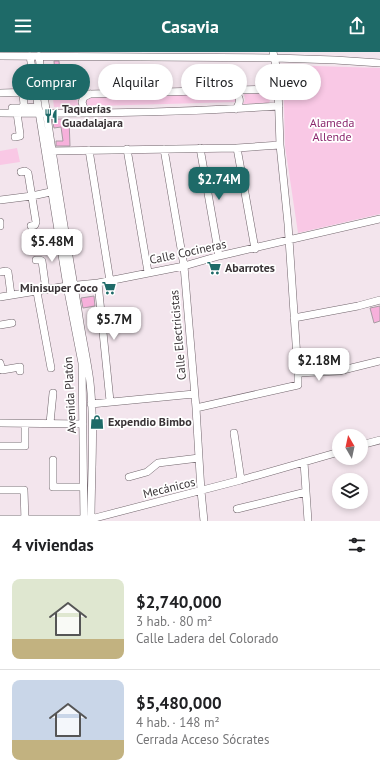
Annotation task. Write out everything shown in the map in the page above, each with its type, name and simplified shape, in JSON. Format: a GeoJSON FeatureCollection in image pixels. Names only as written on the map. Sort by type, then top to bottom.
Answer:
{"type":"FeatureCollection","features":[{"type":"Feature","properties":{"kind":"street"},"geometry":{"type":"LineString","coordinates":[[0,56],[12,54],[30,56],[274,55],[380,63]]}},
{"type":"Feature","properties":{"kind":"street","name":"Avenida Platón"},"geometry":{"type":"LineString","coordinates":[[30,56],[32,64]]}},
{"type":"Feature","properties":{"kind":"street","name":"Avenida Platón"},"geometry":{"type":"LineString","coordinates":[[39,56],[39,64]]}},
{"type":"Feature","properties":{"kind":"street"},"geometry":{"type":"LineString","coordinates":[[90,94],[181,91]]}},
{"type":"Feature","properties":{"kind":"street"},"geometry":{"type":"LineString","coordinates":[[0,93],[12,93]]}},
{"type":"Feature","properties":{"kind":"street"},"geometry":{"type":"LineString","coordinates":[[15,137],[20,136],[19,110],[23,100]]}},
{"type":"Feature","properties":{"kind":"street","name":"Avenida Platón"},"geometry":{"type":"LineString","coordinates":[[39,100],[38,110],[55,191],[82,363],[83,487],[88,520]]}},
{"type":"Feature","properties":{"kind":"street","name":"Avenida Platón"},"geometry":{"type":"LineString","coordinates":[[42,100],[46,112],[55,191]]}},
{"type":"Feature","properties":{"kind":"street"},"geometry":{"type":"LineString","coordinates":[[83,100],[85,112]]}},
{"type":"Feature","properties":{"kind":"street"},"geometry":{"type":"LineString","coordinates":[[236,109],[240,100]]}},
{"type":"Feature","properties":{"kind":"street"},"geometry":{"type":"LineString","coordinates":[[196,408],[298,385],[289,241],[280,144],[279,100]]}},
{"type":"Feature","properties":{"kind":"street"},"geometry":{"type":"LineString","coordinates":[[0,110],[85,112],[236,109],[279,106]]}},
{"type":"Feature","properties":{"kind":"street"},"geometry":{"type":"LineString","coordinates":[[0,113],[19,110]]}},
{"type":"Feature","properties":{"kind":"street"},"geometry":{"type":"LineString","coordinates":[[51,151],[237,148],[280,144]]}},
{"type":"Feature","properties":{"kind":"street"},"geometry":{"type":"LineString","coordinates":[[200,148],[219,256]]}},
{"type":"Feature","properties":{"kind":"street"},"geometry":{"type":"LineString","coordinates":[[237,148],[255,249]]}},
{"type":"Feature","properties":{"kind":"street"},"geometry":{"type":"LineString","coordinates":[[128,149],[148,272]]}},
{"type":"Feature","properties":{"kind":"street","name":"Calle Electricistas"},"geometry":{"type":"LineString","coordinates":[[164,149],[184,266],[204,521]]}},
{"type":"Feature","properties":{"kind":"street"},"geometry":{"type":"LineString","coordinates":[[89,150],[110,280]]}},
{"type":"Feature","properties":{"kind":"street"},"geometry":{"type":"LineString","coordinates":[[22,172],[28,172],[32,196],[36,224],[30,226]]}},
{"type":"Feature","properties":{"kind":"street"},"geometry":{"type":"LineString","coordinates":[[0,200],[32,196],[55,191]]}},
{"type":"Feature","properties":{"kind":"street","name":"Calle Cocineras"},"geometry":{"type":"LineString","coordinates":[[0,297],[98,283],[184,266],[219,256],[255,249],[380,219]]}},
{"type":"Feature","properties":{"kind":"street"},"geometry":{"type":"LineString","coordinates":[[36,260],[42,261],[46,290]]}},
{"type":"Feature","properties":{"kind":"street"},"geometry":{"type":"LineString","coordinates":[[0,272],[8,272],[11,295]]}},
{"type":"Feature","properties":{"kind":"street"},"geometry":{"type":"LineString","coordinates":[[98,283],[110,401]]}},
{"type":"Feature","properties":{"kind":"street","name":"Avenida Platón"},"geometry":{"type":"LineString","coordinates":[[71,286],[86,354],[91,404],[88,520]]}},
{"type":"Feature","properties":{"kind":"street"},"geometry":{"type":"LineString","coordinates":[[37,292],[50,365]]}},
{"type":"Feature","properties":{"kind":"street"},"geometry":{"type":"LineString","coordinates":[[294,318],[358,306],[380,300]]}},
{"type":"Feature","properties":{"kind":"street"},"geometry":{"type":"LineString","coordinates":[[0,325],[12,323]]}},
{"type":"Feature","properties":{"kind":"street"},"geometry":{"type":"LineString","coordinates":[[298,373],[339,371],[380,361]]}},
{"type":"Feature","properties":{"kind":"street"},"geometry":{"type":"LineString","coordinates":[[0,363],[3,371],[20,369]]}},
{"type":"Feature","properties":{"kind":"street"},"geometry":{"type":"LineString","coordinates":[[50,423],[53,393]]}},
{"type":"Feature","properties":{"kind":"street"},"geometry":{"type":"LineString","coordinates":[[91,404],[194,394]]}},
{"type":"Feature","properties":{"kind":"street"},"geometry":{"type":"LineString","coordinates":[[0,423],[25,425],[50,423],[83,424]]}},
{"type":"Feature","properties":{"kind":"street"},"geometry":{"type":"LineString","coordinates":[[1,446],[25,446],[25,425]]}},
{"type":"Feature","properties":{"kind":"street"},"geometry":{"type":"LineString","coordinates":[[234,433],[241,480]]}},
{"type":"Feature","properties":{"kind":"street"},"geometry":{"type":"LineString","coordinates":[[368,443],[380,440]]}},
{"type":"Feature","properties":{"kind":"street","name":"Mecánicos"},"geometry":{"type":"LineString","coordinates":[[0,519],[88,520],[201,491],[332,454]]}},
{"type":"Feature","properties":{"kind":"street"},"geometry":{"type":"LineString","coordinates":[[129,477],[147,472],[158,464],[199,458]]}},
{"type":"Feature","properties":{"kind":"street"},"geometry":{"type":"LineString","coordinates":[[53,460],[53,486],[83,487]]}},
{"type":"Feature","properties":{"kind":"street"},"geometry":{"type":"LineString","coordinates":[[304,462],[308,521]]}},
{"type":"Feature","properties":{"kind":"street"},"geometry":{"type":"LineString","coordinates":[[1,490],[24,490],[25,520]]}},
{"type":"Feature","properties":{"kind":"street"},"geometry":{"type":"LineString","coordinates":[[237,509],[306,492]]}},
{"type":"Feature","properties":{"kind":"green space","name":"Alameda Allende"},"geometry":{"type":"Polygon","coordinates":[[[321,66],[380,68],[380,214],[298,233],[285,146],[284,100],[321,100],[321,66]]]}},
{"type":"Feature","properties":{"kind":"green space"},"geometry":{"type":"Polygon","coordinates":[[[247,94],[255,94],[255,100],[270,100],[269,103],[243,104],[245,100],[247,100],[247,94]]]}},
{"type":"Feature","properties":{"kind":"green space"},"geometry":{"type":"Polygon","coordinates":[[[173,95],[181,95],[181,100],[237,100],[236,102],[87,106],[85,102],[86,100],[90,100],[90,97],[94,96],[98,96],[98,100],[173,100],[173,95]]]}},
{"type":"Feature","properties":{"kind":"green space"},"geometry":{"type":"Polygon","coordinates":[[[53,100],[78,100],[79,106],[54,107],[53,100]]]}},
{"type":"Feature","properties":{"kind":"green space"},"geometry":{"type":"Polygon","coordinates":[[[17,148],[20,162],[0,165],[0,151],[17,148]]]}},
{"type":"Feature","properties":{"kind":"building"},"geometry":{"type":"Polygon","coordinates":[[[54,61],[59,61],[59,64],[54,64],[54,61]]]}},
{"type":"Feature","properties":{"kind":"building"},"geometry":{"type":"Polygon","coordinates":[[[52,119],[69,119],[70,146],[56,146],[56,141],[63,141],[61,127],[54,128],[52,119]]]}},
{"type":"Feature","properties":{"kind":"building"},"geometry":{"type":"Polygon","coordinates":[[[94,296],[95,306],[83,308],[81,298],[94,296]]]}},
{"type":"Feature","properties":{"kind":"building"},"geometry":{"type":"Polygon","coordinates":[[[380,306],[380,321],[374,323],[370,308],[380,306]]]}},
{"type":"Feature","properties":{"kind":"place","name":"Taquerías Guadalajara"},"geometry":{"type":"Point","coordinates":[51,116]}},
{"type":"Feature","properties":{"kind":"place","name":"Abarrotes"},"geometry":{"type":"Point","coordinates":[214,268]}},
{"type":"Feature","properties":{"kind":"place","name":"Minisuper Coco"},"geometry":{"type":"Point","coordinates":[109,288]}},
{"type":"Feature","properties":{"kind":"place","name":"Expendio Bimbo"},"geometry":{"type":"Point","coordinates":[97,422]}}]}
